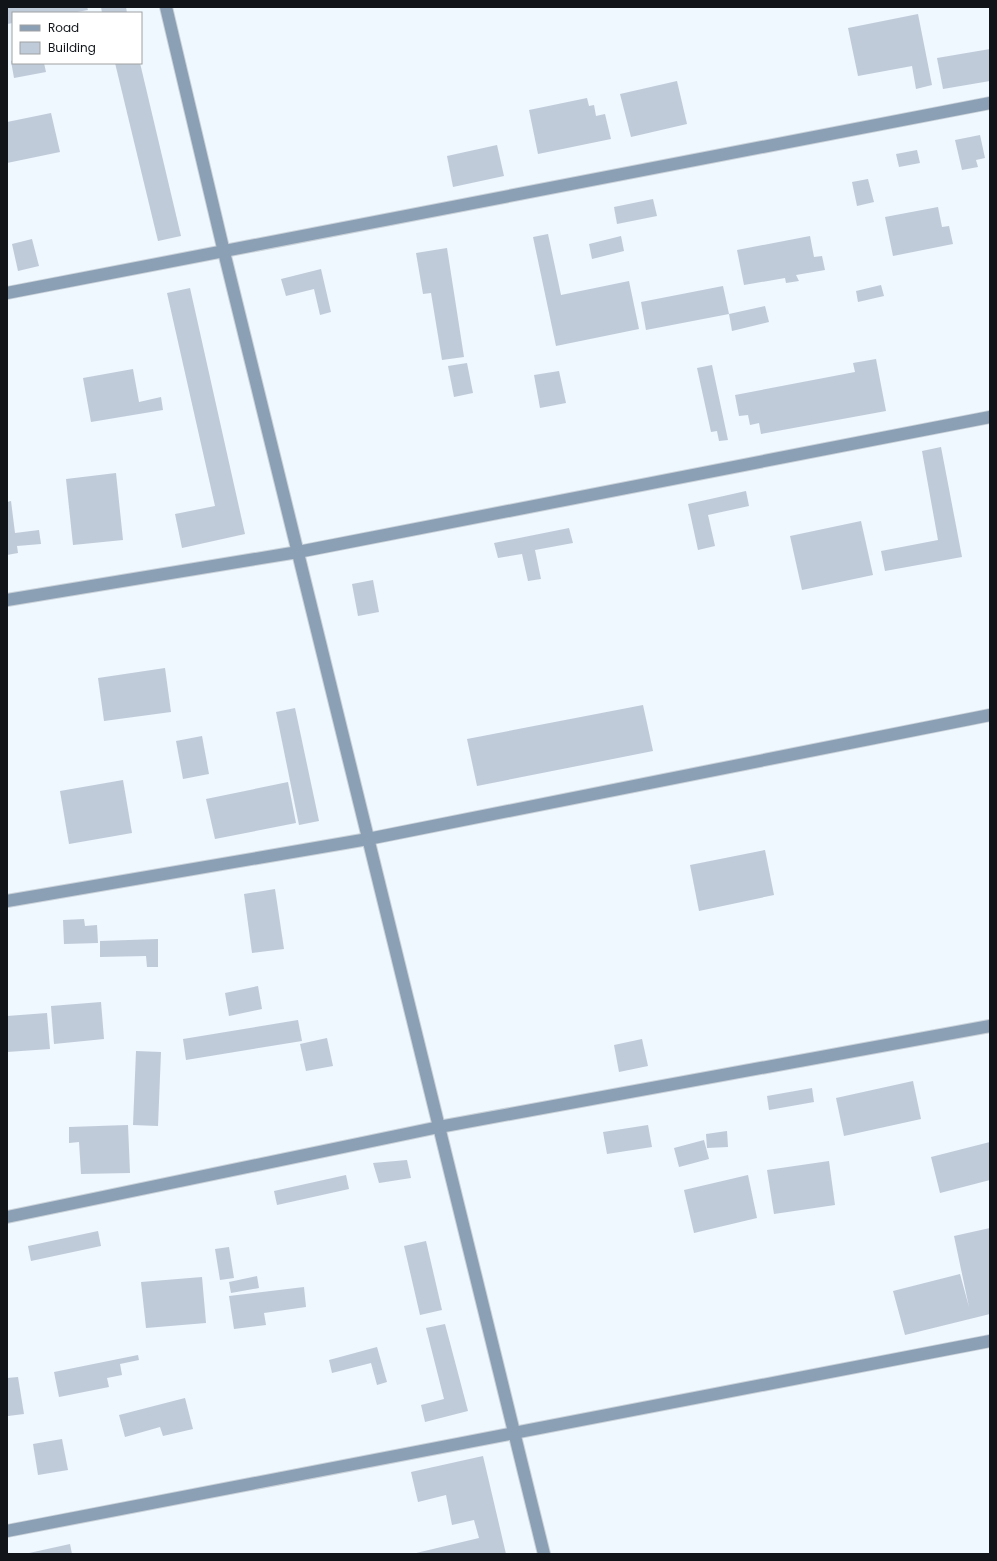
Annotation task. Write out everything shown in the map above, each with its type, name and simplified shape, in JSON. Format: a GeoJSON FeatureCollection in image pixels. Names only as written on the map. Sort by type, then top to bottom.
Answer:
{"type":"FeatureCollection","features":[{"type":"Feature","properties":{"kind":"street"},"geometry":{"type":"LineString","coordinates":[[166,7],[224,252],[544,1554]]}},
{"type":"Feature","properties":{"kind":"street"},"geometry":{"type":"LineString","coordinates":[[7,293],[990,103]]}},
{"type":"Feature","properties":{"kind":"street"},"geometry":{"type":"LineString","coordinates":[[7,600],[298,552],[990,417]]}},
{"type":"Feature","properties":{"kind":"street"},"geometry":{"type":"LineString","coordinates":[[7,901],[368,839],[990,715]]}},
{"type":"Feature","properties":{"kind":"street"},"geometry":{"type":"LineString","coordinates":[[7,1216],[439,1127],[990,1026]]}},
{"type":"Feature","properties":{"kind":"street"},"geometry":{"type":"LineString","coordinates":[[7,1530],[990,1341]]}},
{"type":"Feature","properties":{"kind":"building"},"geometry":{"type":"Polygon","coordinates":[[[7,7],[87,7],[88,10],[77,12],[12,12],[12,23],[7,24],[7,7]]]}},
{"type":"Feature","properties":{"kind":"building"},"geometry":{"type":"Polygon","coordinates":[[[101,7],[126,7],[127,12],[102,12],[101,7]]]}},
{"type":"Feature","properties":{"kind":"building"},"geometry":{"type":"Polygon","coordinates":[[[918,14],[932,85],[916,89],[912,66],[858,76],[848,28],[918,14]]]}},
{"type":"Feature","properties":{"kind":"building"},"geometry":{"type":"Polygon","coordinates":[[[990,49],[990,81],[943,89],[937,58],[990,49]]]}},
{"type":"Feature","properties":{"kind":"building"},"geometry":{"type":"Polygon","coordinates":[[[11,61],[12,64],[44,64],[46,72],[14,78],[11,61]]]}},
{"type":"Feature","properties":{"kind":"building"},"geometry":{"type":"Polygon","coordinates":[[[115,64],[140,64],[181,236],[158,241],[115,64]]]}},
{"type":"Feature","properties":{"kind":"building"},"geometry":{"type":"Polygon","coordinates":[[[677,81],[687,124],[631,137],[620,94],[677,81]]]}},
{"type":"Feature","properties":{"kind":"building"},"geometry":{"type":"Polygon","coordinates":[[[587,98],[589,106],[594,105],[596,116],[605,114],[611,139],[538,154],[529,110],[587,98]]]}},
{"type":"Feature","properties":{"kind":"building"},"geometry":{"type":"Polygon","coordinates":[[[51,113],[60,152],[7,163],[7,122],[51,113]]]}},
{"type":"Feature","properties":{"kind":"building"},"geometry":{"type":"Polygon","coordinates":[[[980,135],[985,158],[976,160],[978,167],[962,170],[955,140],[980,135]]]}},
{"type":"Feature","properties":{"kind":"building"},"geometry":{"type":"Polygon","coordinates":[[[497,145],[504,176],[453,187],[447,156],[497,145]]]}},
{"type":"Feature","properties":{"kind":"building"},"geometry":{"type":"Polygon","coordinates":[[[917,150],[920,163],[899,167],[896,154],[917,150]]]}},
{"type":"Feature","properties":{"kind":"building"},"geometry":{"type":"Polygon","coordinates":[[[868,179],[874,202],[857,206],[852,182],[868,179]]]}},
{"type":"Feature","properties":{"kind":"building"},"geometry":{"type":"Polygon","coordinates":[[[653,199],[657,216],[617,224],[614,207],[653,199]]]}},
{"type":"Feature","properties":{"kind":"building"},"geometry":{"type":"Polygon","coordinates":[[[938,207],[942,227],[949,226],[953,244],[893,256],[885,217],[938,207]]]}},
{"type":"Feature","properties":{"kind":"building"},"geometry":{"type":"Polygon","coordinates":[[[548,234],[561,295],[629,281],[639,329],[556,346],[533,237],[548,234]]]}},
{"type":"Feature","properties":{"kind":"building"},"geometry":{"type":"Polygon","coordinates":[[[621,236],[624,251],[592,259],[589,244],[621,236]]]}},
{"type":"Feature","properties":{"kind":"building"},"geometry":{"type":"Polygon","coordinates":[[[810,236],[814,257],[822,256],[825,270],[796,275],[799,281],[786,283],[785,278],[744,285],[737,250],[810,236]]]}},
{"type":"Feature","properties":{"kind":"building"},"geometry":{"type":"Polygon","coordinates":[[[32,239],[39,266],[18,271],[12,244],[32,239]]]}},
{"type":"Feature","properties":{"kind":"building"},"geometry":{"type":"Polygon","coordinates":[[[447,248],[464,357],[442,360],[431,293],[423,294],[416,253],[447,248]]]}},
{"type":"Feature","properties":{"kind":"building"},"geometry":{"type":"Polygon","coordinates":[[[321,269],[331,312],[320,315],[314,289],[286,296],[281,279],[321,269]]]}},
{"type":"Feature","properties":{"kind":"building"},"geometry":{"type":"Polygon","coordinates":[[[881,285],[884,296],[858,302],[856,291],[881,285]]]}},
{"type":"Feature","properties":{"kind":"building"},"geometry":{"type":"Polygon","coordinates":[[[723,286],[729,314],[646,330],[641,302],[723,286]]]}},
{"type":"Feature","properties":{"kind":"building"},"geometry":{"type":"Polygon","coordinates":[[[190,288],[245,534],[182,548],[175,514],[215,506],[167,293],[190,288]]]}},
{"type":"Feature","properties":{"kind":"building"},"geometry":{"type":"Polygon","coordinates":[[[765,306],[769,322],[732,331],[729,314],[765,306]]]}},
{"type":"Feature","properties":{"kind":"building"},"geometry":{"type":"Polygon","coordinates":[[[876,359],[886,411],[761,434],[759,423],[750,425],[748,415],[739,416],[735,395],[855,372],[853,363],[876,359]]]}},
{"type":"Feature","properties":{"kind":"building"},"geometry":{"type":"Polygon","coordinates":[[[467,363],[473,393],[454,397],[448,366],[467,363]]]}},
{"type":"Feature","properties":{"kind":"building"},"geometry":{"type":"Polygon","coordinates":[[[712,365],[728,440],[719,441],[717,431],[711,432],[697,368],[712,365]]]}},
{"type":"Feature","properties":{"kind":"building"},"geometry":{"type":"Polygon","coordinates":[[[133,369],[139,402],[161,397],[163,410],[91,422],[83,378],[133,369]]]}},
{"type":"Feature","properties":{"kind":"building"},"geometry":{"type":"Polygon","coordinates":[[[559,371],[566,403],[540,408],[534,375],[559,371]]]}},
{"type":"Feature","properties":{"kind":"building"},"geometry":{"type":"Polygon","coordinates":[[[941,447],[962,557],[885,571],[881,551],[938,540],[922,451],[941,447]]]}},
{"type":"Feature","properties":{"kind":"building"},"geometry":{"type":"Polygon","coordinates":[[[116,473],[123,540],[73,545],[66,479],[116,473]]]}},
{"type":"Feature","properties":{"kind":"building"},"geometry":{"type":"Polygon","coordinates":[[[746,491],[749,506],[708,515],[715,546],[698,550],[688,504],[746,491]]]}},
{"type":"Feature","properties":{"kind":"building"},"geometry":{"type":"Polygon","coordinates":[[[11,501],[15,533],[39,530],[41,544],[17,546],[18,553],[7,555],[7,502],[11,501]]]}},
{"type":"Feature","properties":{"kind":"building"},"geometry":{"type":"Polygon","coordinates":[[[861,521],[873,575],[802,590],[790,536],[861,521]]]}},
{"type":"Feature","properties":{"kind":"building"},"geometry":{"type":"Polygon","coordinates":[[[569,528],[573,543],[535,550],[541,579],[528,581],[522,554],[498,558],[494,543],[569,528]]]}},
{"type":"Feature","properties":{"kind":"building"},"geometry":{"type":"Polygon","coordinates":[[[373,580],[379,612],[358,616],[352,584],[373,580]]]}},
{"type":"Feature","properties":{"kind":"building"},"geometry":{"type":"Polygon","coordinates":[[[165,668],[171,712],[104,721],[98,678],[165,668]]]}},
{"type":"Feature","properties":{"kind":"building"},"geometry":{"type":"Polygon","coordinates":[[[643,705],[653,751],[477,786],[467,739],[643,705]]]}},
{"type":"Feature","properties":{"kind":"building"},"geometry":{"type":"Polygon","coordinates":[[[295,708],[319,821],[299,825],[276,712],[295,708]]]}},
{"type":"Feature","properties":{"kind":"building"},"geometry":{"type":"Polygon","coordinates":[[[202,736],[209,774],[183,779],[176,741],[202,736]]]}},
{"type":"Feature","properties":{"kind":"building"},"geometry":{"type":"Polygon","coordinates":[[[123,780],[132,833],[69,844],[60,791],[123,780]]]}},
{"type":"Feature","properties":{"kind":"building"},"geometry":{"type":"Polygon","coordinates":[[[288,782],[296,823],[215,839],[206,799],[288,782]]]}},
{"type":"Feature","properties":{"kind":"building"},"geometry":{"type":"Polygon","coordinates":[[[765,850],[774,895],[699,911],[690,865],[765,850]]]}},
{"type":"Feature","properties":{"kind":"building"},"geometry":{"type":"Polygon","coordinates":[[[275,889],[284,949],[252,953],[244,894],[275,889]]]}},
{"type":"Feature","properties":{"kind":"building"},"geometry":{"type":"Polygon","coordinates":[[[84,919],[85,926],[97,925],[98,943],[64,944],[63,920],[84,919]]]}},
{"type":"Feature","properties":{"kind":"building"},"geometry":{"type":"Polygon","coordinates":[[[158,939],[158,967],[147,967],[146,956],[100,957],[100,941],[158,939]]]}},
{"type":"Feature","properties":{"kind":"building"},"geometry":{"type":"Polygon","coordinates":[[[258,986],[262,1009],[229,1016],[225,993],[258,986]]]}},
{"type":"Feature","properties":{"kind":"building"},"geometry":{"type":"Polygon","coordinates":[[[101,1002],[104,1039],[54,1044],[51,1006],[101,1002]]]}},
{"type":"Feature","properties":{"kind":"building"},"geometry":{"type":"Polygon","coordinates":[[[47,1013],[50,1049],[7,1052],[7,1016],[47,1013]]]}},
{"type":"Feature","properties":{"kind":"building"},"geometry":{"type":"Polygon","coordinates":[[[298,1020],[302,1041],[186,1060],[183,1039],[298,1020]]]}},
{"type":"Feature","properties":{"kind":"building"},"geometry":{"type":"Polygon","coordinates":[[[327,1038],[333,1066],[306,1071],[300,1044],[327,1038]]]}},
{"type":"Feature","properties":{"kind":"building"},"geometry":{"type":"Polygon","coordinates":[[[642,1039],[648,1066],[619,1072],[614,1045],[642,1039]]]}},
{"type":"Feature","properties":{"kind":"building"},"geometry":{"type":"Polygon","coordinates":[[[136,1051],[161,1052],[158,1126],[133,1125],[136,1051]]]}},
{"type":"Feature","properties":{"kind":"building"},"geometry":{"type":"Polygon","coordinates":[[[913,1081],[921,1119],[844,1136],[836,1098],[913,1081]]]}},
{"type":"Feature","properties":{"kind":"building"},"geometry":{"type":"Polygon","coordinates":[[[812,1088],[814,1102],[769,1110],[767,1096],[812,1088]]]}},
{"type":"Feature","properties":{"kind":"building"},"geometry":{"type":"Polygon","coordinates":[[[128,1125],[130,1173],[81,1174],[79,1142],[69,1143],[69,1127],[128,1125]]]}},
{"type":"Feature","properties":{"kind":"building"},"geometry":{"type":"Polygon","coordinates":[[[648,1125],[652,1147],[607,1154],[603,1132],[648,1125]]]}},
{"type":"Feature","properties":{"kind":"building"},"geometry":{"type":"Polygon","coordinates":[[[727,1131],[728,1147],[707,1148],[706,1134],[727,1131]]]}},
{"type":"Feature","properties":{"kind":"building"},"geometry":{"type":"Polygon","coordinates":[[[704,1140],[709,1159],[679,1167],[674,1148],[704,1140]]]}},
{"type":"Feature","properties":{"kind":"building"},"geometry":{"type":"Polygon","coordinates":[[[990,1142],[990,1180],[940,1193],[931,1157],[990,1142]]]}},
{"type":"Feature","properties":{"kind":"building"},"geometry":{"type":"Polygon","coordinates":[[[407,1160],[411,1178],[379,1183],[373,1163],[407,1160]]]}},
{"type":"Feature","properties":{"kind":"building"},"geometry":{"type":"Polygon","coordinates":[[[829,1161],[835,1205],[774,1214],[767,1170],[829,1161]]]}},
{"type":"Feature","properties":{"kind":"building"},"geometry":{"type":"Polygon","coordinates":[[[346,1175],[349,1189],[277,1205],[274,1191],[346,1175]]]}},
{"type":"Feature","properties":{"kind":"building"},"geometry":{"type":"Polygon","coordinates":[[[748,1175],[757,1218],[694,1233],[684,1190],[748,1175]]]}},
{"type":"Feature","properties":{"kind":"building"},"geometry":{"type":"Polygon","coordinates":[[[990,1228],[990,1314],[905,1335],[893,1291],[960,1274],[969,1307],[954,1236],[990,1228]]]}},
{"type":"Feature","properties":{"kind":"building"},"geometry":{"type":"Polygon","coordinates":[[[98,1231],[101,1246],[31,1261],[28,1246],[98,1231]]]}},
{"type":"Feature","properties":{"kind":"building"},"geometry":{"type":"Polygon","coordinates":[[[426,1241],[442,1310],[420,1315],[404,1246],[426,1241]]]}},
{"type":"Feature","properties":{"kind":"building"},"geometry":{"type":"Polygon","coordinates":[[[229,1247],[234,1278],[220,1280],[215,1249],[229,1247]]]}},
{"type":"Feature","properties":{"kind":"building"},"geometry":{"type":"Polygon","coordinates":[[[257,1276],[259,1288],[231,1293],[229,1282],[257,1276]]]}},
{"type":"Feature","properties":{"kind":"building"},"geometry":{"type":"Polygon","coordinates":[[[202,1277],[206,1323],[146,1328],[141,1282],[202,1277]]]}},
{"type":"Feature","properties":{"kind":"building"},"geometry":{"type":"Polygon","coordinates":[[[304,1287],[306,1307],[264,1313],[266,1325],[234,1329],[229,1296],[304,1287]]]}},
{"type":"Feature","properties":{"kind":"building"},"geometry":{"type":"Polygon","coordinates":[[[445,1324],[468,1411],[425,1422],[421,1405],[444,1399],[426,1328],[445,1324]]]}},
{"type":"Feature","properties":{"kind":"building"},"geometry":{"type":"Polygon","coordinates":[[[377,1347],[387,1382],[377,1385],[371,1363],[332,1373],[329,1360],[377,1347]]]}},
{"type":"Feature","properties":{"kind":"building"},"geometry":{"type":"Polygon","coordinates":[[[138,1355],[139,1360],[120,1364],[122,1375],[107,1378],[109,1387],[59,1397],[54,1372],[138,1355]]]}},
{"type":"Feature","properties":{"kind":"building"},"geometry":{"type":"Polygon","coordinates":[[[18,1377],[24,1414],[8,1416],[7,1378],[18,1377]]]}},
{"type":"Feature","properties":{"kind":"building"},"geometry":{"type":"Polygon","coordinates":[[[185,1398],[193,1429],[163,1436],[160,1427],[125,1437],[119,1415],[185,1398]]]}},
{"type":"Feature","properties":{"kind":"building"},"geometry":{"type":"Polygon","coordinates":[[[62,1439],[68,1470],[38,1475],[33,1444],[62,1439]]]}},
{"type":"Feature","properties":{"kind":"building"},"geometry":{"type":"Polygon","coordinates":[[[483,1456],[506,1554],[412,1554],[479,1538],[474,1520],[452,1525],[446,1495],[418,1502],[411,1472],[483,1456]]]}},
{"type":"Feature","properties":{"kind":"building"},"geometry":{"type":"Polygon","coordinates":[[[70,1544],[72,1554],[29,1554],[29,1553],[70,1544]]]}}]}
